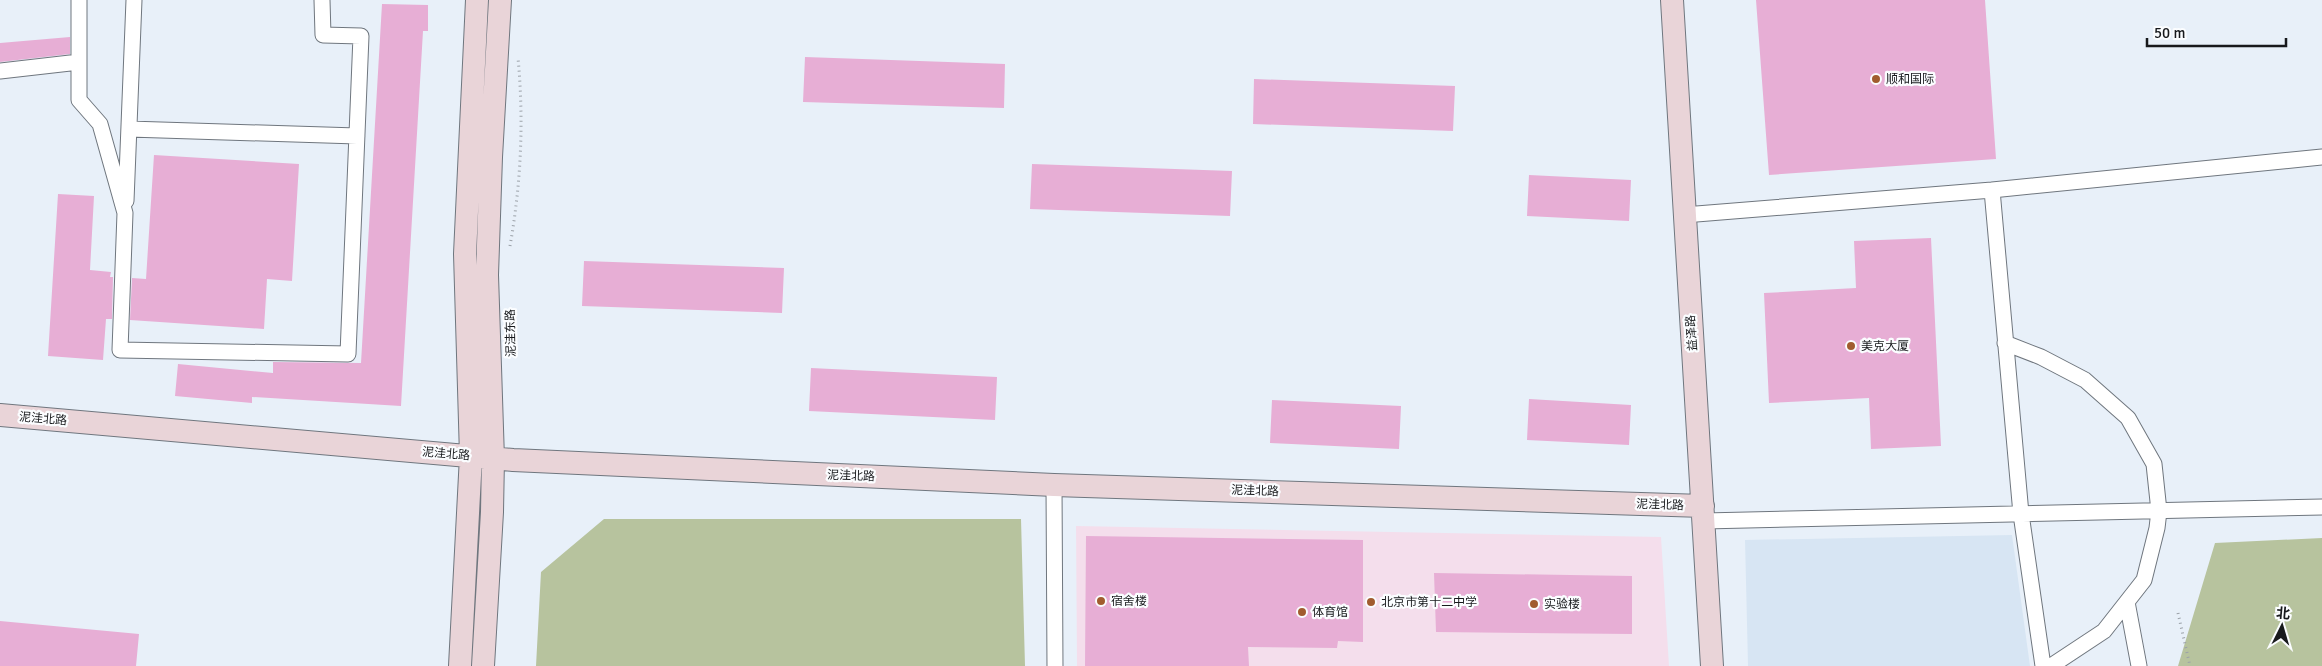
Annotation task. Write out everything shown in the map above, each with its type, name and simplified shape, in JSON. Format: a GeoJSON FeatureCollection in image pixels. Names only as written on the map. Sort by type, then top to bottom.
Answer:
{"type":"FeatureCollection","features":[{"type":"Feature","properties":{"kind":"street"},"geometry":{"type":"LineString","coordinates":[[79,0],[79,100],[100,124],[126,213]]}},
{"type":"Feature","properties":{"kind":"street"},"geometry":{"type":"LineString","coordinates":[[134,0],[120,350],[348,354],[361,36],[323,35],[322,0]]}},
{"type":"Feature","properties":{"kind":"street"},"geometry":{"type":"LineString","coordinates":[[460,666],[471,456],[465,254],[477,0]]}},
{"type":"Feature","properties":{"kind":"street","name":"泥洼东路"},"geometry":{"type":"LineString","coordinates":[[483,666],[493,458],[487,275],[491,156],[500,0]]}},
{"type":"Feature","properties":{"kind":"street","name":"益泽路"},"geometry":{"type":"LineString","coordinates":[[1672,0],[1712,666]]}},
{"type":"Feature","properties":{"kind":"street"},"geometry":{"type":"LineString","coordinates":[[0,71],[79,62]]}},
{"type":"Feature","properties":{"kind":"street"},"geometry":{"type":"LineString","coordinates":[[129,130],[357,136]]}},
{"type":"Feature","properties":{"kind":"street"},"geometry":{"type":"LineString","coordinates":[[1684,215],[1992,190],[2322,158]]}},
{"type":"Feature","properties":{"kind":"street"},"geometry":{"type":"LineString","coordinates":[[1992,190],[2021,514],[2043,666]]}},
{"type":"Feature","properties":{"kind":"street"},"geometry":{"type":"LineString","coordinates":[[2005,343],[2041,357],[2085,380],[2128,418],[2154,464],[2159,511],[2157,528],[2144,580],[2104,631],[2074,658],[2050,666]]}},
{"type":"Feature","properties":{"kind":"street","name":"泥洼北路"},"geometry":{"type":"LineString","coordinates":[[0,415],[493,458],[1704,514]]}},
{"type":"Feature","properties":{"kind":"street"},"geometry":{"type":"LineString","coordinates":[[1054,485],[1055,666]]}},
{"type":"Feature","properties":{"kind":"street"},"geometry":{"type":"LineString","coordinates":[[1704,514],[2021,514],[2322,507]]}},
{"type":"Feature","properties":{"kind":"street"},"geometry":{"type":"LineString","coordinates":[[2127,602],[2139,666]]}},
{"type":"Feature","properties":{"kind":"path"},"geometry":{"type":"LineString","coordinates":[[509,253],[518,200],[522,97],[518,51]]}},
{"type":"Feature","properties":{"kind":"path"},"geometry":{"type":"LineString","coordinates":[[2178,613],[2190,666]]}},
{"type":"Feature","properties":{"kind":"shaded area","name":"北京市第十二中学"},"geometry":{"type":"Polygon","coordinates":[[[1076,526],[1661,537],[1669,666],[1077,666],[1076,526]]]}},
{"type":"Feature","properties":{"kind":"shaded area"},"geometry":{"type":"Polygon","coordinates":[[[2012,535],[2030,666],[1748,666],[1745,540],[2012,535]]]}},
{"type":"Feature","properties":{"kind":"green space"},"geometry":{"type":"Polygon","coordinates":[[[604,519],[1021,519],[1025,666],[536,666],[541,572],[604,519]]]}},
{"type":"Feature","properties":{"kind":"green space"},"geometry":{"type":"Polygon","coordinates":[[[2322,538],[2322,666],[2178,666],[2215,543],[2322,538]]]}},
{"type":"Feature","properties":{"kind":"building","name":"顺和国际"},"geometry":{"type":"Polygon","coordinates":[[[1756,0],[1985,0],[1996,159],[1769,175],[1756,0]]]}},
{"type":"Feature","properties":{"kind":"building"},"geometry":{"type":"Polygon","coordinates":[[[382,4],[428,5],[428,31],[423,31],[401,406],[252,397],[252,403],[175,396],[178,364],[273,373],[273,362],[361,363],[382,4]]]}},
{"type":"Feature","properties":{"kind":"building"},"geometry":{"type":"Polygon","coordinates":[[[70,37],[70,54],[0,62],[0,43],[70,37]]]}},
{"type":"Feature","properties":{"kind":"building"},"geometry":{"type":"Polygon","coordinates":[[[805,57],[1005,64],[1004,108],[803,102],[805,57]]]}},
{"type":"Feature","properties":{"kind":"building"},"geometry":{"type":"Polygon","coordinates":[[[1254,79],[1455,86],[1453,131],[1253,124],[1254,79]]]}},
{"type":"Feature","properties":{"kind":"building"},"geometry":{"type":"Polygon","coordinates":[[[154,155],[299,164],[292,281],[267,279],[264,329],[130,320],[132,278],[146,279],[154,155]]]}},
{"type":"Feature","properties":{"kind":"building"},"geometry":{"type":"Polygon","coordinates":[[[1032,164],[1232,171],[1230,216],[1030,209],[1032,164]]]}},
{"type":"Feature","properties":{"kind":"building"},"geometry":{"type":"Polygon","coordinates":[[[1529,175],[1631,180],[1629,221],[1527,216],[1529,175]]]}},
{"type":"Feature","properties":{"kind":"building"},"geometry":{"type":"Polygon","coordinates":[[[58,194],[94,196],[90,270],[111,272],[110,277],[113,277],[112,319],[106,319],[103,360],[48,356],[58,194]]]}},
{"type":"Feature","properties":{"kind":"building","name":"美克大厦"},"geometry":{"type":"Polygon","coordinates":[[[1931,238],[1941,446],[1871,449],[1869,398],[1769,403],[1764,293],[1856,288],[1854,241],[1931,238]]]}},
{"type":"Feature","properties":{"kind":"building"},"geometry":{"type":"Polygon","coordinates":[[[584,261],[784,268],[782,313],[582,306],[584,261]]]}},
{"type":"Feature","properties":{"kind":"building"},"geometry":{"type":"Polygon","coordinates":[[[811,368],[997,377],[995,420],[809,411],[811,368]]]}},
{"type":"Feature","properties":{"kind":"building"},"geometry":{"type":"Polygon","coordinates":[[[1529,399],[1631,405],[1629,445],[1527,440],[1529,399]]]}},
{"type":"Feature","properties":{"kind":"building"},"geometry":{"type":"Polygon","coordinates":[[[1272,400],[1401,406],[1399,449],[1270,443],[1272,400]]]}},
{"type":"Feature","properties":{"kind":"building"},"geometry":{"type":"Polygon","coordinates":[[[1086,536],[1363,540],[1363,642],[1338,641],[1337,648],[1248,647],[1249,666],[1085,666],[1086,536]]]}},
{"type":"Feature","properties":{"kind":"building","name":"实验楼"},"geometry":{"type":"Polygon","coordinates":[[[1434,573],[1632,576],[1632,634],[1436,632],[1434,573]]]}},
{"type":"Feature","properties":{"kind":"building"},"geometry":{"type":"Polygon","coordinates":[[[0,621],[139,634],[136,666],[0,666],[0,621]]]}},
{"type":"Feature","properties":{"kind":"place","name":"顺和国际"},"geometry":{"type":"Point","coordinates":[1876,79]}},
{"type":"Feature","properties":{"kind":"place","name":"美克大厦"},"geometry":{"type":"Point","coordinates":[1851,346]}},
{"type":"Feature","properties":{"kind":"place","name":"宿舍楼"},"geometry":{"type":"Point","coordinates":[1101,601]}},
{"type":"Feature","properties":{"kind":"place","name":"北京市第十二中学"},"geometry":{"type":"Point","coordinates":[1371,602]}},
{"type":"Feature","properties":{"kind":"place","name":"实验楼"},"geometry":{"type":"Point","coordinates":[1534,604]}},
{"type":"Feature","properties":{"kind":"place","name":"体育馆"},"geometry":{"type":"Point","coordinates":[1302,612]}}]}
